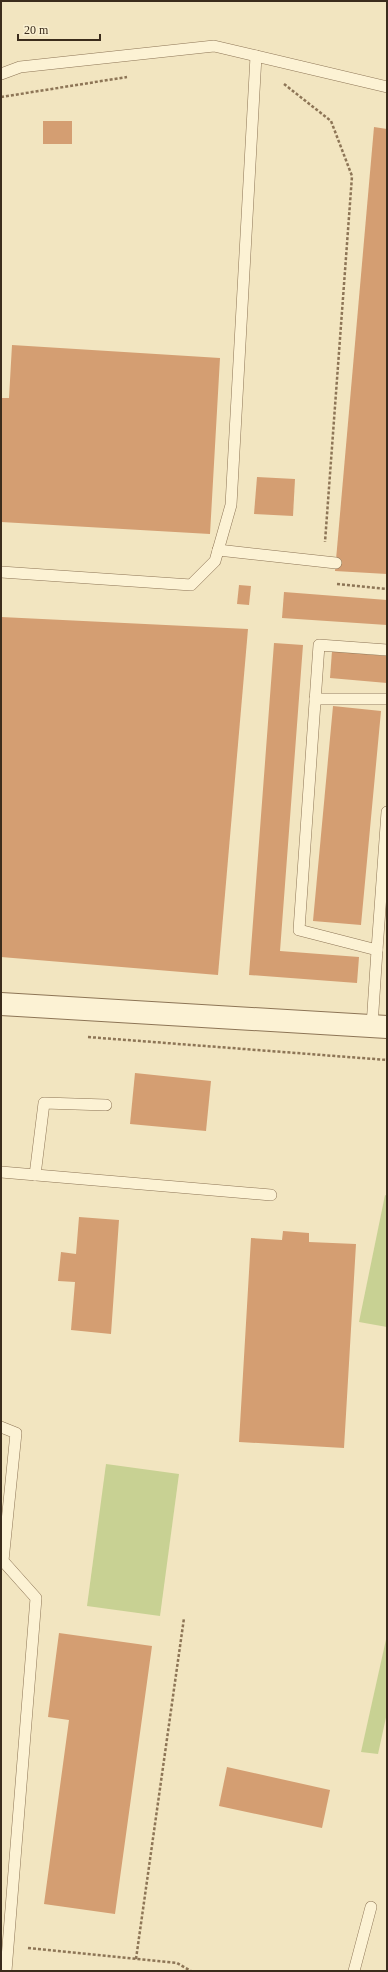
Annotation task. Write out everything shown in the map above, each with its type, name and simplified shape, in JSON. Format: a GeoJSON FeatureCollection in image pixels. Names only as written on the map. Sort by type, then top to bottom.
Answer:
{"type":"FeatureCollection","features":[{"type":"Feature","properties":{"kind":"street"},"geometry":{"type":"LineString","coordinates":[[1,1004],[380,1026]]}},
{"type":"Feature","properties":{"kind":"lane"},"geometry":{"type":"LineString","coordinates":[[1,74],[20,67],[214,46],[387,87]]}},
{"type":"Feature","properties":{"kind":"lane"},"geometry":{"type":"LineString","coordinates":[[1,572],[191,585],[215,560],[231,505],[256,56]]}},
{"type":"Feature","properties":{"kind":"lane"},"geometry":{"type":"LineString","coordinates":[[218,550],[336,563]]}},
{"type":"Feature","properties":{"kind":"lane"},"geometry":{"type":"LineString","coordinates":[[377,950],[299,930],[319,645],[387,650]]}},
{"type":"Feature","properties":{"kind":"lane"},"geometry":{"type":"LineString","coordinates":[[315,699],[387,699]]}},
{"type":"Feature","properties":{"kind":"lane"},"geometry":{"type":"LineString","coordinates":[[380,1026],[377,950],[387,812]]}},
{"type":"Feature","properties":{"kind":"lane"},"geometry":{"type":"LineString","coordinates":[[35,1175],[44,1103],[106,1105]]}},
{"type":"Feature","properties":{"kind":"lane"},"geometry":{"type":"LineString","coordinates":[[1,1172],[271,1195]]}},
{"type":"Feature","properties":{"kind":"lane"},"geometry":{"type":"LineString","coordinates":[[1,1427],[16,1433],[3,1561],[36,1598],[6,1971]]}},
{"type":"Feature","properties":{"kind":"lane"},"geometry":{"type":"LineString","coordinates":[[354,1971],[371,1907]]}},
{"type":"Feature","properties":{"kind":"path"},"geometry":{"type":"LineString","coordinates":[[255,68],[267,70],[331,121],[352,176],[323,583],[387,589]]}},
{"type":"Feature","properties":{"kind":"path"},"geometry":{"type":"LineString","coordinates":[[1,97],[135,76]]}},
{"type":"Feature","properties":{"kind":"path"},"geometry":{"type":"LineString","coordinates":[[80,1036],[387,1060]]}},
{"type":"Feature","properties":{"kind":"path"},"geometry":{"type":"LineString","coordinates":[[136,1959],[184,1618]]}},
{"type":"Feature","properties":{"kind":"path"},"geometry":{"type":"LineString","coordinates":[[8,1946],[177,1963],[191,1971]]}},
{"type":"Feature","properties":{"kind":"green space"},"geometry":{"type":"Polygon","coordinates":[[[385,1195],[387,1196],[387,1327],[359,1322],[385,1195]]]}},
{"type":"Feature","properties":{"kind":"green space"},"geometry":{"type":"Polygon","coordinates":[[[106,1464],[179,1474],[160,1616],[87,1606],[106,1464]]]}},
{"type":"Feature","properties":{"kind":"green space"},"geometry":{"type":"Polygon","coordinates":[[[387,1635],[387,1713],[378,1754],[361,1752],[387,1635]]]}},
{"type":"Feature","properties":{"kind":"building"},"geometry":{"type":"Polygon","coordinates":[[[43,121],[72,121],[72,144],[43,144],[43,121]]]}},
{"type":"Feature","properties":{"kind":"building"},"geometry":{"type":"Polygon","coordinates":[[[374,127],[387,129],[387,574],[335,571],[374,127]]]}},
{"type":"Feature","properties":{"kind":"building"},"geometry":{"type":"Polygon","coordinates":[[[12,345],[220,358],[210,534],[1,522],[1,398],[9,398],[12,345]]]}},
{"type":"Feature","properties":{"kind":"building"},"geometry":{"type":"Polygon","coordinates":[[[257,477],[295,479],[293,516],[254,514],[257,477]]]}},
{"type":"Feature","properties":{"kind":"building"},"geometry":{"type":"Polygon","coordinates":[[[239,585],[251,586],[249,605],[237,604],[239,585]]]}},
{"type":"Feature","properties":{"kind":"building"},"geometry":{"type":"Polygon","coordinates":[[[284,592],[387,600],[387,625],[282,618],[284,592]]]}},
{"type":"Feature","properties":{"kind":"building"},"geometry":{"type":"Polygon","coordinates":[[[1,617],[248,629],[218,975],[1,957],[1,617]]]}},
{"type":"Feature","properties":{"kind":"building"},"geometry":{"type":"Polygon","coordinates":[[[274,643],[303,645],[280,951],[359,957],[357,983],[249,975],[274,643]]]}},
{"type":"Feature","properties":{"kind":"building"},"geometry":{"type":"Polygon","coordinates":[[[332,651],[387,656],[387,683],[330,678],[332,651]]]}},
{"type":"Feature","properties":{"kind":"building"},"geometry":{"type":"Polygon","coordinates":[[[333,706],[381,711],[361,925],[313,921],[333,706]]]}},
{"type":"Feature","properties":{"kind":"building"},"geometry":{"type":"Polygon","coordinates":[[[135,1073],[211,1081],[206,1131],[130,1124],[135,1073]]]}},
{"type":"Feature","properties":{"kind":"building"},"geometry":{"type":"Polygon","coordinates":[[[79,1217],[119,1220],[111,1334],[71,1330],[75,1282],[58,1281],[61,1252],[76,1254],[79,1217]]]}},
{"type":"Feature","properties":{"kind":"building"},"geometry":{"type":"Polygon","coordinates":[[[283,1231],[309,1233],[309,1242],[356,1244],[344,1448],[239,1442],[251,1238],[282,1240],[283,1231]]]}},
{"type":"Feature","properties":{"kind":"building"},"geometry":{"type":"Polygon","coordinates":[[[59,1633],[152,1646],[115,1914],[44,1904],[69,1720],[48,1717],[59,1633]]]}},
{"type":"Feature","properties":{"kind":"building"},"geometry":{"type":"Polygon","coordinates":[[[227,1767],[330,1790],[322,1828],[219,1806],[227,1767]]]}}]}
